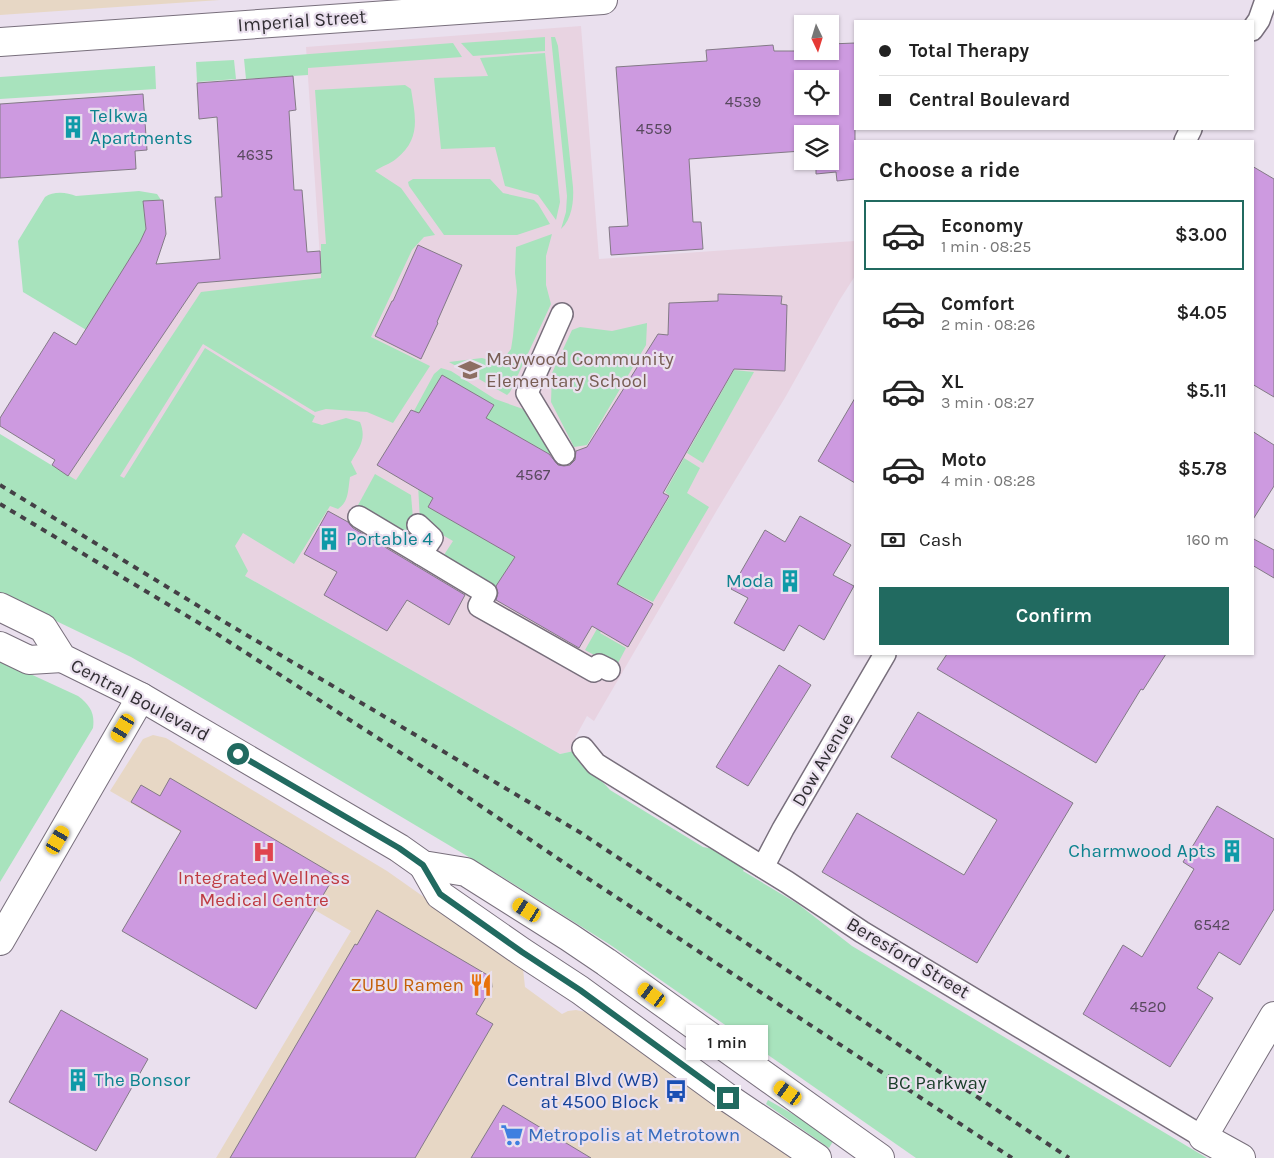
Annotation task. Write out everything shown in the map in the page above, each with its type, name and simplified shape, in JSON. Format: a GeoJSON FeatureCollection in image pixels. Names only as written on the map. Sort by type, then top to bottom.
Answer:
{"type":"FeatureCollection","features":[{"type":"Feature","properties":{"kind":"street","name":"Imperial Street"},"geometry":{"type":"LineString","coordinates":[[0,42],[380,8],[603,0]]}},
{"type":"Feature","properties":{"kind":"street"},"geometry":{"type":"LineString","coordinates":[[1254,27],[1259,20],[1266,0]]}},
{"type":"Feature","properties":{"kind":"street"},"geometry":{"type":"LineString","coordinates":[[562,314],[526,394],[564,454]]}},
{"type":"Feature","properties":{"kind":"street"},"geometry":{"type":"LineString","coordinates":[[359,517],[486,593],[479,606],[579,656],[594,671],[598,665],[608,670]]}},
{"type":"Feature","properties":{"kind":"street"},"geometry":{"type":"LineString","coordinates":[[418,525],[432,538],[421,554]]}},
{"type":"Feature","properties":{"kind":"street","name":"Central Boulevard"},"geometry":{"type":"LineString","coordinates":[[0,607],[43,628],[62,658]]}},
{"type":"Feature","properties":{"kind":"street","name":"Central Boulevard"},"geometry":{"type":"LineString","coordinates":[[0,646],[29,660],[62,658],[141,697],[391,843],[423,865],[440,894],[580,990],[728,1098],[817,1158]]}},
{"type":"Feature","properties":{"kind":"street","name":"Dow Avenue"},"geometry":{"type":"LineString","coordinates":[[763,867],[787,822],[884,655]]}},
{"type":"Feature","properties":{"kind":"street"},"geometry":{"type":"LineString","coordinates":[[0,941],[141,697]]}},
{"type":"Feature","properties":{"kind":"street","name":"Beresford Street"},"geometry":{"type":"LineString","coordinates":[[582,748],[596,764],[763,867],[862,932],[1241,1158]]}},
{"type":"Feature","properties":{"kind":"street","name":"Central Boulevard"},"geometry":{"type":"LineString","coordinates":[[423,865],[466,872],[548,924],[606,962],[880,1158]]}},
{"type":"Feature","properties":{"kind":"street"},"geometry":{"type":"LineString","coordinates":[[1203,1137],[1274,1016]]}},
{"type":"Feature","properties":{"kind":"shaded area"},"geometry":{"type":"Polygon","coordinates":[[[0,0],[220,0],[0,15],[0,0]]]}},
{"type":"Feature","properties":{"kind":"shaded area","name":"Maywood Community Elementary School"},"geometry":{"type":"Polygon","coordinates":[[[581,26],[599,259],[854,241],[854,278],[594,721],[587,716],[575,738],[574,751],[560,754],[68,476],[198,283],[321,273],[306,47],[581,26]]]}},
{"type":"Feature","properties":{"kind":"shaded area"},"geometry":{"type":"Polygon","coordinates":[[[153,735],[166,738],[387,871],[516,962],[523,969],[525,987],[562,1014],[576,1010],[594,1015],[795,1158],[216,1158],[351,931],[110,791],[143,739],[153,735]]]}},
{"type":"Feature","properties":{"kind":"green space"},"geometry":{"type":"Polygon","coordinates":[[[545,37],[545,51],[473,56],[461,43],[545,37]]]}},
{"type":"Feature","properties":{"kind":"green space"},"geometry":{"type":"Polygon","coordinates":[[[551,37],[555,37],[558,46],[573,187],[572,210],[568,220],[561,229],[566,212],[567,196],[551,37]]]}},
{"type":"Feature","properties":{"kind":"green space"},"geometry":{"type":"Polygon","coordinates":[[[453,43],[462,57],[308,68],[308,75],[246,79],[244,59],[453,43]]]}},
{"type":"Feature","properties":{"kind":"green space"},"geometry":{"type":"Polygon","coordinates":[[[545,53],[560,202],[556,220],[538,195],[505,186],[495,147],[441,149],[434,78],[488,76],[480,58],[545,53]]]}},
{"type":"Feature","properties":{"kind":"green space"},"geometry":{"type":"Polygon","coordinates":[[[234,60],[236,79],[197,82],[196,62],[234,60]]]}},
{"type":"Feature","properties":{"kind":"green space"},"geometry":{"type":"Polygon","coordinates":[[[155,66],[156,89],[0,99],[0,77],[155,66]]]}},
{"type":"Feature","properties":{"kind":"green space","name":"BC Parkway"},"geometry":{"type":"Polygon","coordinates":[[[405,85],[411,89],[415,117],[413,135],[410,143],[396,159],[375,171],[401,188],[435,235],[424,237],[412,250],[371,337],[430,366],[393,423],[367,412],[326,409],[315,412],[203,344],[120,476],[124,478],[205,348],[315,416],[312,422],[322,425],[346,418],[360,422],[363,433],[362,438],[351,462],[357,474],[350,477],[347,495],[342,506],[338,509],[330,506],[294,564],[243,533],[235,546],[248,571],[245,576],[560,754],[574,751],[580,764],[610,790],[703,847],[724,851],[746,865],[743,871],[798,904],[852,946],[1207,1158],[916,1158],[609,944],[504,878],[131,657],[0,594],[0,434],[76,480],[201,292],[321,278],[321,244],[326,244],[315,90],[405,85]]]}},
{"type":"Feature","properties":{"kind":"green space"},"geometry":{"type":"Polygon","coordinates":[[[413,179],[490,179],[503,193],[534,200],[550,224],[517,235],[444,235],[409,186],[408,182],[413,179]]]}},
{"type":"Feature","properties":{"kind":"green space"},"geometry":{"type":"Polygon","coordinates":[[[139,191],[157,194],[161,200],[143,202],[146,229],[98,337],[23,292],[18,241],[45,197],[56,193],[76,196],[139,191]]]}},
{"type":"Feature","properties":{"kind":"green space"},"geometry":{"type":"Polygon","coordinates":[[[552,234],[546,256],[546,285],[551,304],[507,395],[449,362],[482,358],[496,362],[504,358],[511,349],[513,336],[517,291],[515,273],[516,247],[552,234]]]}},
{"type":"Feature","properties":{"kind":"green space"},"geometry":{"type":"Polygon","coordinates":[[[647,323],[646,345],[587,445],[574,447],[551,402],[552,373],[572,330],[580,327],[612,331],[647,323]]]}},
{"type":"Feature","properties":{"kind":"green space"},"geometry":{"type":"Polygon","coordinates":[[[441,368],[451,371],[495,399],[523,409],[558,455],[556,458],[486,418],[442,375],[418,414],[414,411],[434,374],[441,368]]]}},
{"type":"Feature","properties":{"kind":"green space"},"geometry":{"type":"Polygon","coordinates":[[[734,370],[754,372],[703,463],[687,453],[734,370]]]}},
{"type":"Feature","properties":{"kind":"green space"},"geometry":{"type":"Polygon","coordinates":[[[684,458],[700,468],[687,493],[709,507],[653,602],[623,587],[609,610],[603,608],[670,496],[665,492],[684,458]]]}},
{"type":"Feature","properties":{"kind":"green space"},"geometry":{"type":"Polygon","coordinates":[[[375,474],[411,495],[414,530],[406,541],[358,510],[357,507],[375,474]]]}},
{"type":"Feature","properties":{"kind":"green space"},"geometry":{"type":"Polygon","coordinates":[[[418,484],[435,495],[428,507],[515,557],[495,589],[442,558],[453,541],[420,522],[418,484]]]}},
{"type":"Feature","properties":{"kind":"green space"},"geometry":{"type":"Polygon","coordinates":[[[598,627],[602,629],[600,633],[626,648],[616,667],[585,650],[598,627]]]}},
{"type":"Feature","properties":{"kind":"green space"},"geometry":{"type":"Polygon","coordinates":[[[0,660],[78,696],[91,710],[93,728],[0,882],[0,660]]]}},
{"type":"Feature","properties":{"kind":"green space"},"geometry":{"type":"Polygon","coordinates":[[[768,1100],[835,1138],[829,1148],[766,1104],[768,1100]]]}},
{"type":"Feature","properties":{"kind":"building"},"geometry":{"type":"Polygon","coordinates":[[[854,43],[854,179],[837,181],[836,172],[816,174],[816,170],[839,170],[839,125],[794,125],[794,152],[689,159],[693,222],[701,222],[703,249],[611,255],[609,227],[628,226],[616,67],[707,61],[706,50],[773,45],[774,51],[794,51],[794,60],[839,60],[839,44],[854,43]]]}},
{"type":"Feature","properties":{"kind":"building"},"geometry":{"type":"Polygon","coordinates":[[[293,76],[296,110],[289,111],[294,190],[302,190],[307,252],[320,251],[321,273],[198,283],[68,476],[52,465],[55,460],[0,426],[0,418],[54,332],[76,345],[140,242],[146,229],[143,201],[163,200],[166,234],[156,264],[220,259],[215,197],[222,197],[217,117],[199,119],[197,83],[293,76]]]}},
{"type":"Feature","properties":{"kind":"building","name":"Telkwa Apartments"},"geometry":{"type":"Polygon","coordinates":[[[143,94],[147,150],[135,151],[136,169],[0,178],[0,104],[143,94]]]}},
{"type":"Feature","properties":{"kind":"building"},"geometry":{"type":"Polygon","coordinates":[[[1254,167],[1274,179],[1274,397],[1254,385],[1254,167]]]}},
{"type":"Feature","properties":{"kind":"building"},"geometry":{"type":"Polygon","coordinates":[[[418,245],[462,265],[421,359],[375,336],[418,245]]]}},
{"type":"Feature","properties":{"kind":"building"},"geometry":{"type":"Polygon","coordinates":[[[718,294],[782,296],[781,304],[787,305],[785,371],[734,369],[663,493],[669,496],[617,584],[653,604],[628,647],[592,626],[579,648],[496,600],[498,593],[496,586],[515,557],[428,507],[433,498],[377,465],[411,410],[419,413],[442,375],[494,405],[486,418],[549,454],[558,465],[570,465],[575,460],[576,451],[587,447],[658,334],[668,335],[669,303],[718,301],[718,294]]]}},
{"type":"Feature","properties":{"kind":"building"},"geometry":{"type":"Polygon","coordinates":[[[854,400],[854,482],[818,461],[854,400]]]}},
{"type":"Feature","properties":{"kind":"building"},"geometry":{"type":"Polygon","coordinates":[[[1254,432],[1274,445],[1274,486],[1254,518],[1254,432]]]}},
{"type":"Feature","properties":{"kind":"building"},"geometry":{"type":"Polygon","coordinates":[[[328,511],[465,595],[449,625],[407,600],[387,631],[324,595],[337,572],[304,554],[328,511]]]}},
{"type":"Feature","properties":{"kind":"building","name":"Moda"},"geometry":{"type":"Polygon","coordinates":[[[800,516],[851,545],[833,575],[854,586],[824,640],[799,625],[784,651],[734,623],[748,598],[731,589],[765,530],[785,542],[800,516]]]}},
{"type":"Feature","properties":{"kind":"building"},"geometry":{"type":"Polygon","coordinates":[[[1254,539],[1274,550],[1274,578],[1254,566],[1254,539]]]}},
{"type":"Feature","properties":{"kind":"building"},"geometry":{"type":"Polygon","coordinates":[[[946,655],[1165,655],[1143,690],[1141,689],[1096,763],[937,669],[946,655]]]}},
{"type":"Feature","properties":{"kind":"building"},"geometry":{"type":"Polygon","coordinates":[[[779,665],[811,685],[748,786],[716,767],[779,665]]]}},
{"type":"Feature","properties":{"kind":"building"},"geometry":{"type":"Polygon","coordinates":[[[918,712],[1073,803],[977,963],[822,872],[857,813],[964,875],[997,820],[891,757],[918,712]]]}},
{"type":"Feature","properties":{"kind":"building"},"geometry":{"type":"Polygon","coordinates":[[[170,778],[335,875],[256,1009],[122,931],[181,831],[131,802],[141,785],[160,796],[170,778]]]}},
{"type":"Feature","properties":{"kind":"building"},"geometry":{"type":"Polygon","coordinates":[[[1217,806],[1274,839],[1274,909],[1240,965],[1219,952],[1197,988],[1213,998],[1170,1067],[1083,1014],[1123,945],[1142,957],[1194,869],[1183,862],[1217,806]]]}},
{"type":"Feature","properties":{"kind":"building"},"geometry":{"type":"Polygon","coordinates":[[[377,910],[491,977],[492,987],[476,1014],[493,1024],[415,1158],[230,1158],[355,944],[357,945],[377,910]]]}},
{"type":"Feature","properties":{"kind":"building","name":"The Bonsor"},"geometry":{"type":"Polygon","coordinates":[[[61,1010],[148,1059],[96,1151],[9,1102],[61,1010]]]}},
{"type":"Feature","properties":{"kind":"building"},"geometry":{"type":"Polygon","coordinates":[[[503,1105],[591,1158],[471,1158],[503,1105]]]}},
{"type":"Feature","properties":{"kind":"railway"},"geometry":{"type":"LineString","coordinates":[[0,485],[223,621],[581,833],[1069,1158]]}},
{"type":"Feature","properties":{"kind":"railway"},"geometry":{"type":"LineString","coordinates":[[0,504],[214,632],[438,777],[563,862],[1012,1158]]}},
{"type":"Feature","properties":{"kind":"place","name":"Telkwa Apartments"},"geometry":{"type":"Point","coordinates":[73,127]}},
{"type":"Feature","properties":{"kind":"place","name":"Maywood Community Elementary School"},"geometry":{"type":"Point","coordinates":[470,370]}},
{"type":"Feature","properties":{"kind":"place","name":"Portable 4"},"geometry":{"type":"Point","coordinates":[329,539]}},
{"type":"Feature","properties":{"kind":"place","name":"Moda"},"geometry":{"type":"Point","coordinates":[790,581]}},
{"type":"Feature","properties":{"kind":"place","name":"Charmwood Apts"},"geometry":{"type":"Point","coordinates":[1232,851]}},
{"type":"Feature","properties":{"kind":"place","name":"Integrated Wellness Medical Centre"},"geometry":{"type":"Point","coordinates":[264,852]}},
{"type":"Feature","properties":{"kind":"place","name":"ZUBU Ramen"},"geometry":{"type":"Point","coordinates":[481,985]}},
{"type":"Feature","properties":{"kind":"place","name":"The Bonsor"},"geometry":{"type":"Point","coordinates":[78,1080]}},
{"type":"Feature","properties":{"kind":"place","name":"Central Blvd (WB) at 4500 Block"},"geometry":{"type":"Point","coordinates":[676,1091]}},
{"type":"Feature","properties":{"kind":"place","name":"Metropolis at Metrotown"},"geometry":{"type":"Point","coordinates":[512,1135]}},
{"type":"Feature","properties":{"kind":"route"},"geometry":{"type":"LineString","coordinates":[[238,754],[399,848],[423,865],[440,894],[580,990],[728,1098]]}}]}
